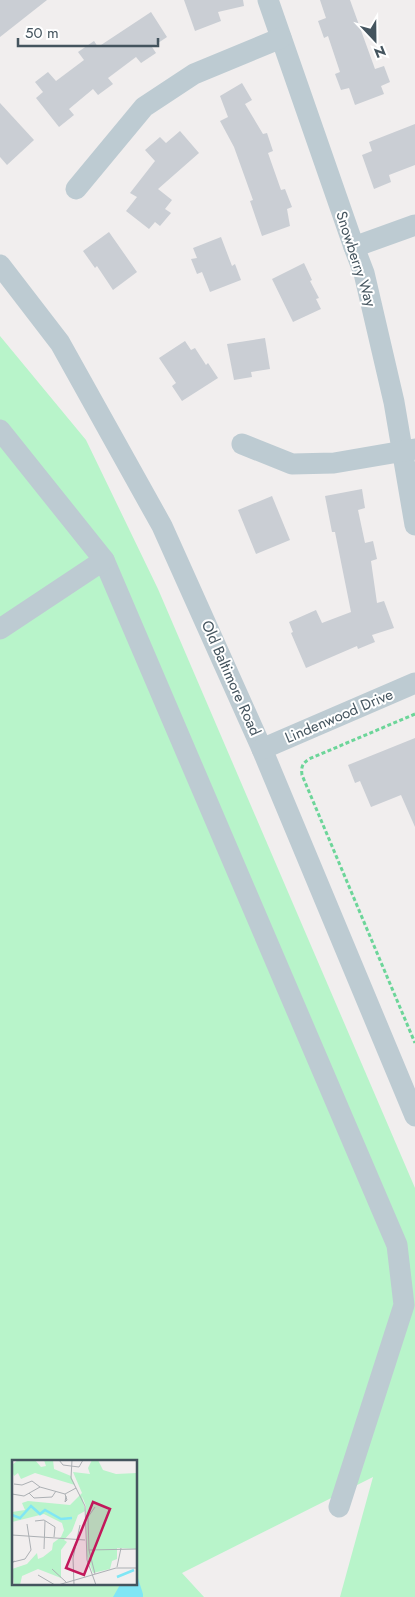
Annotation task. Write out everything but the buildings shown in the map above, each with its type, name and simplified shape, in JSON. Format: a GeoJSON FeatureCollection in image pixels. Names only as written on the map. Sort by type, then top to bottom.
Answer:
{"type":"FeatureCollection","features":[{"type":"Feature","properties":{"kind":"street","name":"Snowberry Way"},"geometry":{"type":"LineString","coordinates":[[268,0],[364,274],[394,402],[408,450],[415,525]]}},
{"type":"Feature","properties":{"kind":"street"},"geometry":{"type":"LineString","coordinates":[[76,189],[144,107],[194,74],[281,38]]}},
{"type":"Feature","properties":{"kind":"street"},"geometry":{"type":"LineString","coordinates":[[354,247],[415,225]]}},
{"type":"Feature","properties":{"kind":"street","name":"Old Baltimore Road"},"geometry":{"type":"LineString","coordinates":[[0,265],[60,343],[162,526],[262,749],[415,1116]]}},
{"type":"Feature","properties":{"kind":"street"},"geometry":{"type":"LineString","coordinates":[[0,430],[104,560],[397,1245],[404,1305],[339,1508]]}},
{"type":"Feature","properties":{"kind":"street"},"geometry":{"type":"LineString","coordinates":[[242,444],[292,464],[334,464],[408,450]]}},
{"type":"Feature","properties":{"kind":"street"},"geometry":{"type":"LineString","coordinates":[[0,629],[104,560]]}},
{"type":"Feature","properties":{"kind":"street","name":"Lindenwood Drive"},"geometry":{"type":"LineString","coordinates":[[262,749],[415,683]]}},
{"type":"Feature","properties":{"kind":"path"},"geometry":{"type":"LineString","coordinates":[[415,714],[309,759],[303,763],[301,769],[302,776],[415,1043]]}},
{"type":"Feature","properties":{"kind":"green space"},"geometry":{"type":"Polygon","coordinates":[[[0,336],[86,440],[158,589],[415,1188],[415,1597],[340,1597],[373,1477],[182,1573],[204,1597],[0,1597],[0,336]]]}},
{"type":"Feature","properties":{"kind":"water"},"geometry":{"type":"Polygon","coordinates":[[[138,1578],[143,1597],[113,1597],[120,1584],[138,1584],[138,1578]]]}}]}
